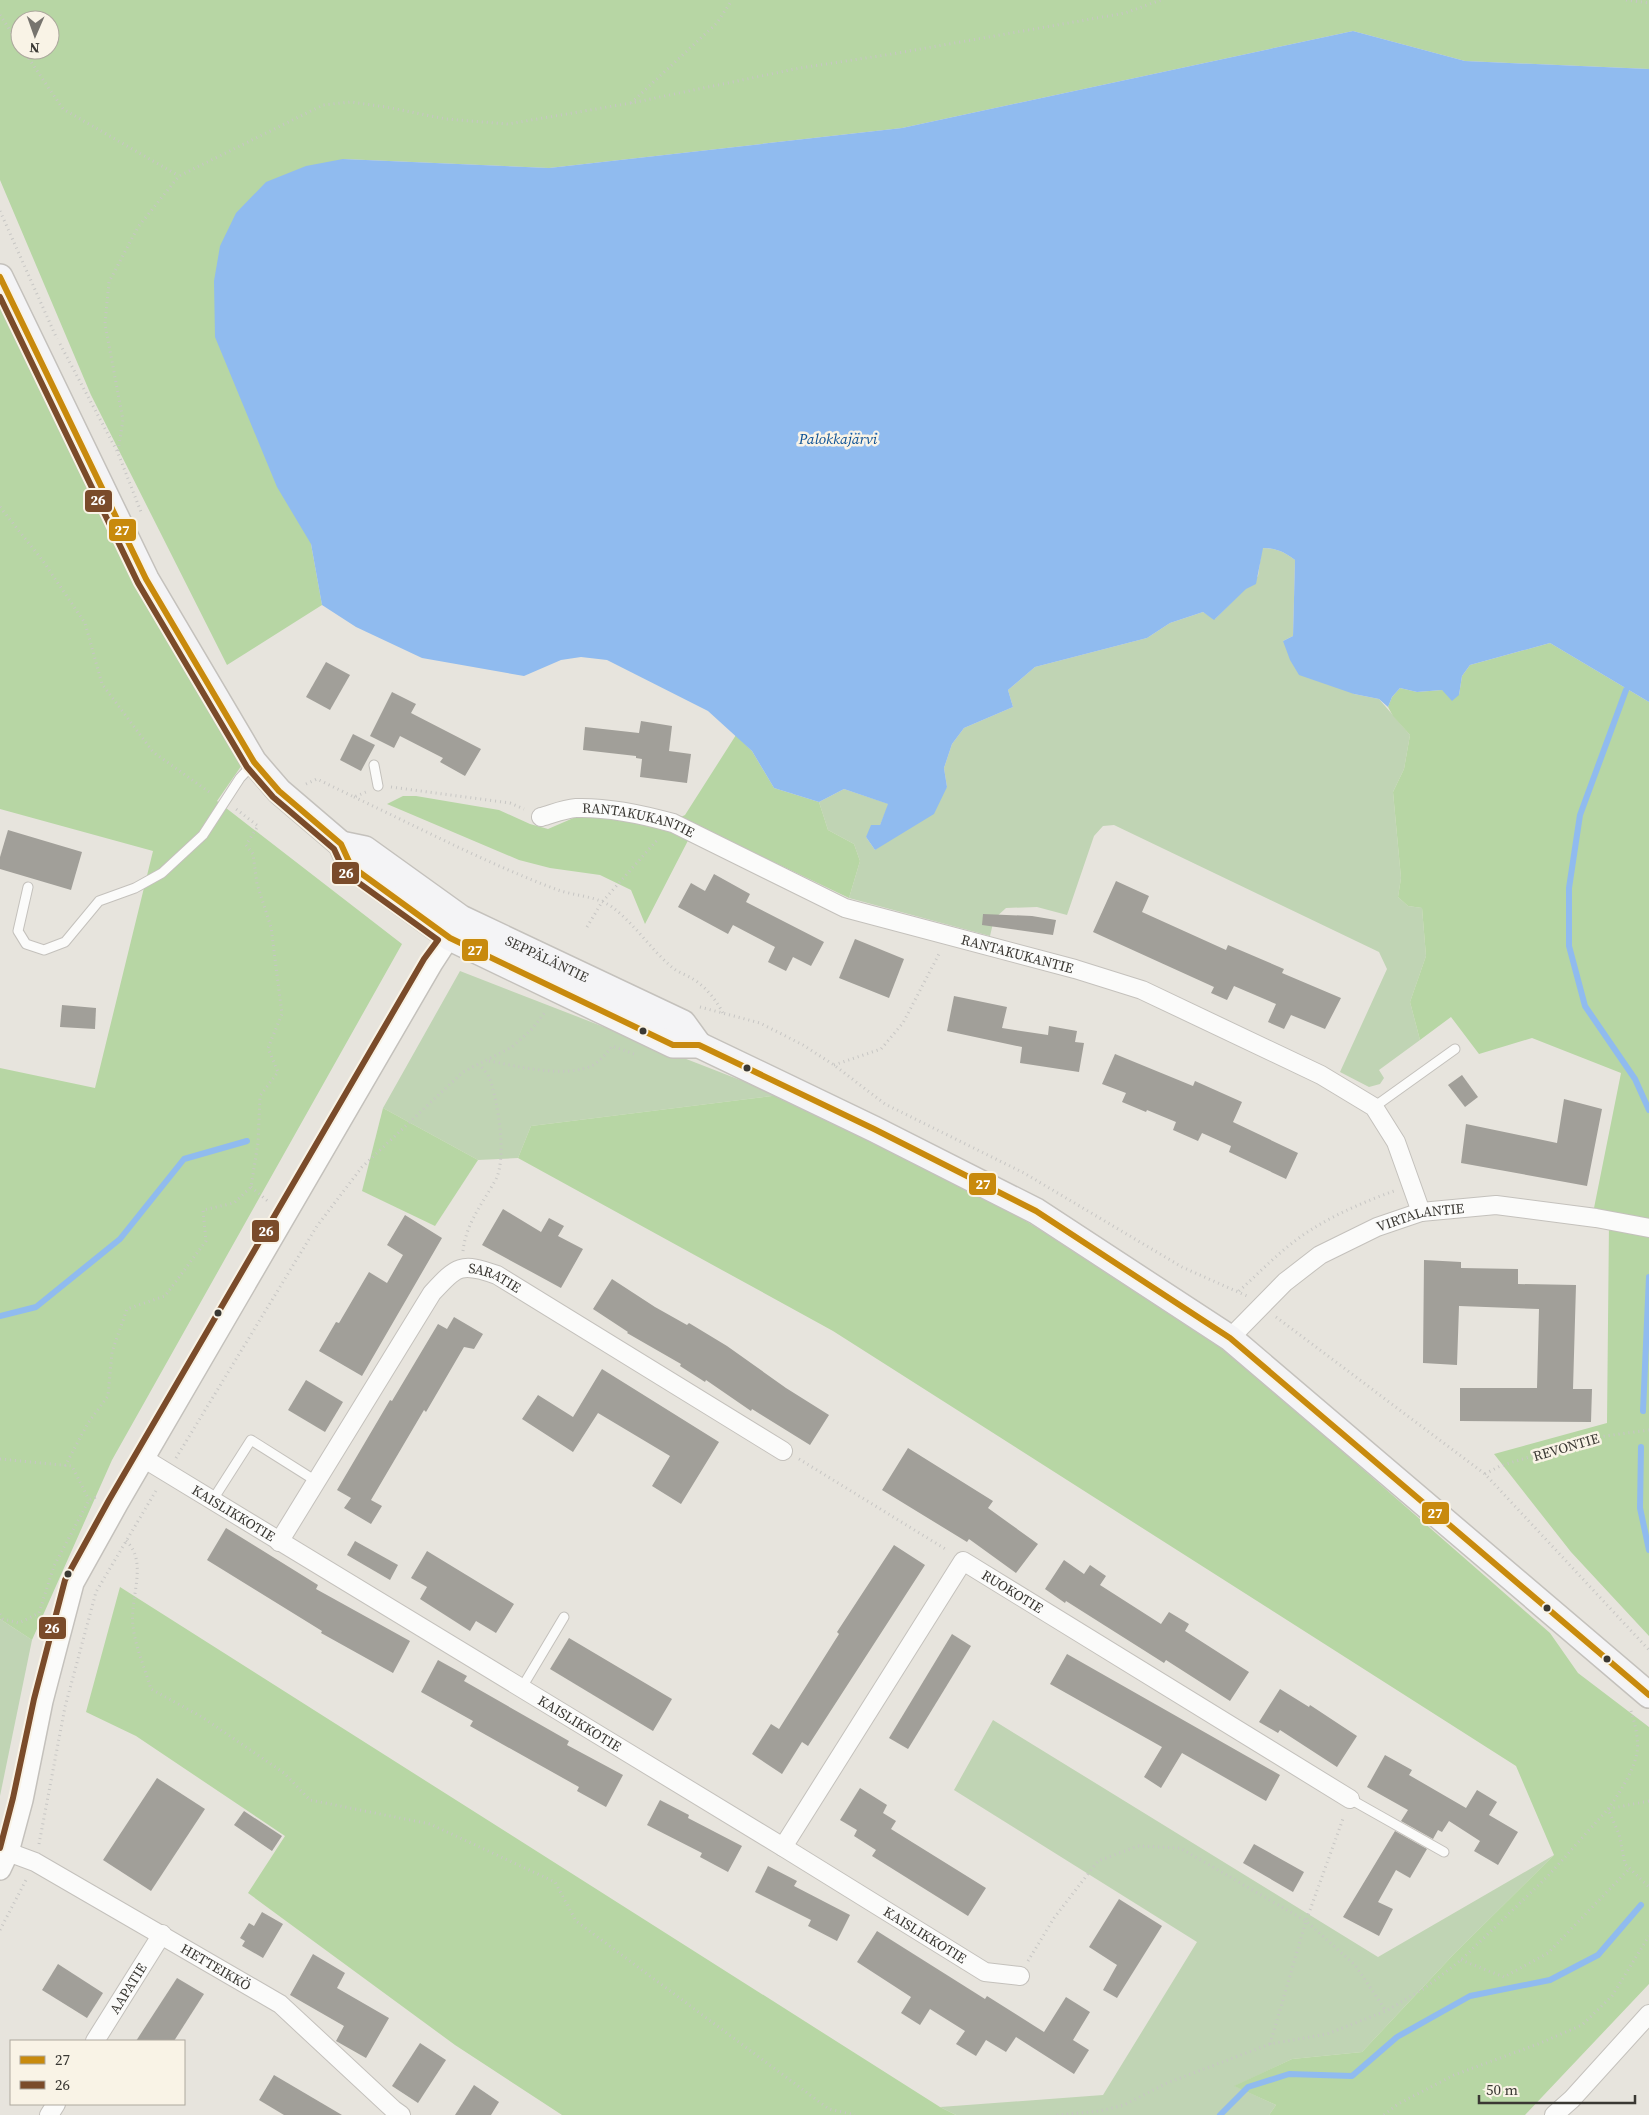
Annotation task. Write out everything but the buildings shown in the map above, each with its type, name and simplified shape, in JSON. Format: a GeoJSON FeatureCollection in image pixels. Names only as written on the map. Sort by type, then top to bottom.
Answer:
{"type":"FeatureCollection","features":[{"type":"Feature","properties":{"kind":"main road","name":"SEPPÄLÄNTIE"},"geometry":{"type":"LineString","coordinates":[[0,277],[146,580],[254,762],[279,791],[341,844],[351,866],[455,928],[673,1045],[699,1045],[874,1128],[1036,1211],[1230,1338],[1639,1700]]}},
{"type":"Feature","properties":{"kind":"street","name":"RANTAKUKANTIE"},"geometry":{"type":"LineString","coordinates":[[541,817],[574,808],[614,810],[646,815],[673,823],[845,908],[1075,969],[1142,990],[1321,1075],[1374,1107],[1396,1142],[1421,1212]]}},
{"type":"Feature","properties":{"kind":"street"},"geometry":{"type":"LineString","coordinates":[[4,1860],[22,1800],[42,1701],[73,1584],[143,1458],[432,963],[455,928]]}},
{"type":"Feature","properties":{"kind":"street","name":"VIRTALANTIE"},"geometry":{"type":"LineString","coordinates":[[1230,1338],[1260,1305],[1285,1282],[1320,1255],[1377,1227],[1421,1212],[1496,1204],[1596,1218],[1649,1228]]}},
{"type":"Feature","properties":{"kind":"street","name":"SARATIE"},"geometry":{"type":"LineString","coordinates":[[279,1542],[432,1293],[446,1277],[462,1267],[476,1267],[497,1275],[783,1451]]}},
{"type":"Feature","properties":{"kind":"street","name":"KAISLIKKOTIE"},"geometry":{"type":"LineString","coordinates":[[143,1458],[784,1847],[985,1972],[1020,1976]]}},
{"type":"Feature","properties":{"kind":"street"},"geometry":{"type":"LineString","coordinates":[[784,1847],[963,1561]]}},
{"type":"Feature","properties":{"kind":"street","name":"RUOKOTIE"},"geometry":{"type":"LineString","coordinates":[[963,1561],[1350,1799]]}},
{"type":"Feature","properties":{"kind":"street","name":"HETTEIKKÖ"},"geometry":{"type":"LineString","coordinates":[[4,1860],[35,1862],[280,2004],[401,2115]]}},
{"type":"Feature","properties":{"kind":"street","name":"AAPATIE"},"geometry":{"type":"LineString","coordinates":[[96,2040],[162,1934]]}},
{"type":"Feature","properties":{"kind":"street"},"geometry":{"type":"LineString","coordinates":[[1554,2115],[1572,2099],[1649,2014]]}},
{"type":"Feature","properties":{"kind":"lane"},"geometry":{"type":"LineString","coordinates":[[28,887],[18,931],[26,944],[44,950],[65,942],[99,901],[134,888],[162,873],[203,835],[240,778],[254,762]]}},
{"type":"Feature","properties":{"kind":"lane"},"geometry":{"type":"LineString","coordinates":[[374,765],[378,786]]}},
{"type":"Feature","properties":{"kind":"lane"},"geometry":{"type":"LineString","coordinates":[[1374,1107],[1455,1049]]}},
{"type":"Feature","properties":{"kind":"lane"},"geometry":{"type":"LineString","coordinates":[[212,1501],[251,1440],[316,1481]]}},
{"type":"Feature","properties":{"kind":"lane"},"geometry":{"type":"LineString","coordinates":[[521,1689],[564,1617]]}},
{"type":"Feature","properties":{"kind":"lane"},"geometry":{"type":"LineString","coordinates":[[1350,1799],[1444,1852]]}},
{"type":"Feature","properties":{"kind":"path"},"geometry":{"type":"LineString","coordinates":[[631,103],[717,23],[732,0]]}},
{"type":"Feature","properties":{"kind":"path"},"geometry":{"type":"LineString","coordinates":[[118,453],[123,420],[105,324],[109,282],[138,227],[180,176],[322,105],[352,102],[446,119],[508,124],[631,103],[800,68],[892,54],[1125,13],[1161,0]]}},
{"type":"Feature","properties":{"kind":"path"},"geometry":{"type":"LineString","coordinates":[[1626,0],[1649,3]]}},
{"type":"Feature","properties":{"kind":"path"},"geometry":{"type":"LineString","coordinates":[[0,15],[10,30]]}},
{"type":"Feature","properties":{"kind":"path"},"geometry":{"type":"LineString","coordinates":[[30,60],[63,109],[180,176]]}},
{"type":"Feature","properties":{"kind":"path"},"geometry":{"type":"LineString","coordinates":[[0,211],[59,342],[118,453],[142,514]]}},
{"type":"Feature","properties":{"kind":"path"},"geometry":{"type":"LineString","coordinates":[[0,507],[43,561],[85,623],[102,684],[153,752],[258,826],[246,845],[253,854],[257,884],[271,926],[282,1014],[268,1048],[278,1072],[260,1096],[258,1143],[251,1187],[234,1203],[203,1210],[206,1241],[190,1263],[164,1296],[127,1309],[112,1352],[108,1396],[88,1423],[65,1466]]}},
{"type":"Feature","properties":{"kind":"path"},"geometry":{"type":"LineString","coordinates":[[300,778],[313,790]]}},
{"type":"Feature","properties":{"kind":"path"},"geometry":{"type":"LineString","coordinates":[[306,784],[317,779],[491,862],[558,890],[611,906],[675,970],[694,980],[706,990],[717,1001],[723,1013]]}},
{"type":"Feature","properties":{"kind":"path"},"geometry":{"type":"LineString","coordinates":[[304,814],[306,784]]}},
{"type":"Feature","properties":{"kind":"path"},"geometry":{"type":"LineString","coordinates":[[354,797],[378,786],[510,803],[541,817]]}},
{"type":"Feature","properties":{"kind":"path"},"geometry":{"type":"LineString","coordinates":[[587,927],[602,902],[673,823]]}},
{"type":"Feature","properties":{"kind":"path"},"geometry":{"type":"LineString","coordinates":[[834,1065],[881,1049],[903,1023],[942,946],[944,935]]}},
{"type":"Feature","properties":{"kind":"path"},"geometry":{"type":"LineString","coordinates":[[695,1005],[760,1023],[803,1045],[834,1065],[885,1104],[1024,1173],[1182,1267],[1239,1291],[1260,1305],[1486,1474],[1649,1650]]}},
{"type":"Feature","properties":{"kind":"path"},"geometry":{"type":"LineString","coordinates":[[0,1930],[35,1862],[65,1708],[96,1592],[126,1541],[317,1226],[350,1182],[362,1167],[463,1072],[480,1065],[523,1038],[546,1011]]}},
{"type":"Feature","properties":{"kind":"path"},"geometry":{"type":"LineString","coordinates":[[488,1060],[520,1067],[578,1070],[592,1065],[612,1046],[641,1056]]}},
{"type":"Feature","properties":{"kind":"path"},"geometry":{"type":"LineString","coordinates":[[462,1267],[466,1234],[479,1205],[496,1177],[502,1154],[493,1090],[488,1076],[480,1065]]}},
{"type":"Feature","properties":{"kind":"path"},"geometry":{"type":"LineString","coordinates":[[1239,1291],[1276,1256],[1304,1234],[1363,1202],[1411,1184]]}},
{"type":"Feature","properties":{"kind":"path","name":"REVONTIE"},"geometry":{"type":"LineString","coordinates":[[1486,1474],[1500,1466],[1591,1438],[1649,1430]]}},
{"type":"Feature","properties":{"kind":"path"},"geometry":{"type":"LineString","coordinates":[[783,1451],[818,1469],[963,1561]]}},
{"type":"Feature","properties":{"kind":"path"},"geometry":{"type":"LineString","coordinates":[[0,1458],[72,1466],[90,1500]]}},
{"type":"Feature","properties":{"kind":"path"},"geometry":{"type":"LineString","coordinates":[[126,1541],[133,1547],[137,1566],[132,1626],[151,1689],[202,1718],[284,1773],[310,1800],[430,1824],[556,1882],[576,1921],[829,2109],[855,2115]]}},
{"type":"Feature","properties":{"kind":"path"},"geometry":{"type":"LineString","coordinates":[[0,1614],[3,1619],[19,1623],[39,1613]]}},
{"type":"Feature","properties":{"kind":"path"},"geometry":{"type":"LineString","coordinates":[[1057,2115],[1100,2111],[1124,2104],[1167,2083],[1270,2044],[1328,2034],[1386,2011],[1425,1988],[1461,1960],[1548,1876],[1608,1809],[1623,1788],[1637,1753],[1635,1726],[1639,1700]]}},
{"type":"Feature","properties":{"kind":"path"},"geometry":{"type":"LineString","coordinates":[[1270,2044],[1306,1921],[1350,1799]]}},
{"type":"Feature","properties":{"kind":"path"},"geometry":{"type":"LineString","coordinates":[[1608,1809],[1649,1801]]}},
{"type":"Feature","properties":{"kind":"path"},"geometry":{"type":"LineString","coordinates":[[1608,1809],[1619,1834],[1625,1864],[1649,1887]]}},
{"type":"Feature","properties":{"kind":"path"},"geometry":{"type":"LineString","coordinates":[[1020,1976],[1054,1918],[1098,1861],[1138,1846],[1180,1848],[1306,1921],[1355,1965],[1386,2011]]}},
{"type":"Feature","properties":{"kind":"path"},"geometry":{"type":"LineString","coordinates":[[1461,1960],[1504,1977],[1541,1957],[1548,1953],[1630,1868]]}},
{"type":"Feature","properties":{"kind":"path"},"geometry":{"type":"LineString","coordinates":[[1384,2115],[1398,2104],[1454,2075],[1538,2044],[1582,2024],[1612,1996],[1649,1936]]}},
{"type":"Feature","properties":{"kind":"green space"},"geometry":{"type":"Polygon","coordinates":[[[0,0],[1649,0],[1649,69],[1465,61],[1353,31],[902,128],[549,168],[343,159],[311,544],[322,605],[227,665],[91,395],[0,180],[0,0]]]}},
{"type":"Feature","properties":{"kind":"green space"},"geometry":{"type":"Polygon","coordinates":[[[0,305],[139,588],[194,685],[244,762],[217,801],[402,944],[112,1460],[32,1640],[0,1619],[0,1068],[95,1088],[153,851],[0,809],[0,305]]]}},
{"type":"Feature","properties":{"kind":"green space"},"geometry":{"type":"Polygon","coordinates":[[[1262,548],[1280,551],[1295,560],[1293,636],[1283,641],[1354,694],[1379,699],[1410,735],[1404,769],[1393,792],[1401,878],[1398,897],[1408,906],[1422,908],[1426,956],[1410,1002],[1420,1040],[1379,1070],[1384,1078],[1380,1084],[1369,1087],[1340,1072],[1387,969],[1379,952],[1114,825],[1103,826],[1094,836],[1067,915],[1037,907],[1006,908],[994,919],[990,936],[849,898],[860,861],[854,844],[828,830],[819,802],[844,789],[889,804],[880,825],[866,837],[875,850],[947,787],[944,768],[952,744],[964,728],[1013,707],[1008,690],[1035,667],[1147,638],[1170,623],[1203,612],[1215,619],[1258,576],[1262,548]]]}},
{"type":"Feature","properties":{"kind":"green space"},"geometry":{"type":"Polygon","coordinates":[[[1550,643],[1649,702],[1649,1224],[1593,1213],[1621,1073],[1532,1038],[1479,1054],[1451,1017],[1420,1040],[1410,1002],[1426,956],[1422,908],[1408,906],[1398,897],[1401,878],[1393,792],[1404,769],[1410,735],[1393,716],[1388,707],[1392,697],[1400,688],[1417,692],[1442,690],[1459,695],[1462,676],[1470,665],[1550,643]]]}},
{"type":"Feature","properties":{"kind":"green space"},"geometry":{"type":"Polygon","coordinates":[[[736,735],[752,751],[774,788],[819,802],[828,830],[854,844],[860,861],[849,898],[696,825],[645,924],[631,890],[600,875],[550,868],[519,860],[387,804],[403,796],[416,796],[499,810],[530,824],[548,829],[585,813],[662,826],[685,815],[736,735]]]}},
{"type":"Feature","properties":{"kind":"green space"},"geometry":{"type":"Polygon","coordinates":[[[460,971],[779,1095],[531,1126],[518,1158],[478,1160],[383,1108],[460,971]]]}},
{"type":"Feature","properties":{"kind":"green space"},"geometry":{"type":"Polygon","coordinates":[[[779,1095],[970,1187],[1052,1237],[1137,1284],[1245,1366],[1550,1633],[1578,1673],[1649,1727],[1649,1984],[1525,2115],[1269,2115],[1276,2105],[1234,2086],[1292,2059],[1362,2052],[1454,1954],[1554,1855],[1516,1766],[833,1331],[518,1158],[531,1126],[779,1095]]]}},
{"type":"Feature","properties":{"kind":"green space"},"geometry":{"type":"Polygon","coordinates":[[[383,1108],[478,1160],[435,1226],[362,1191],[383,1108]]]}},
{"type":"Feature","properties":{"kind":"green space"},"geometry":{"type":"Polygon","coordinates":[[[1609,1223],[1649,1232],[1649,1636],[1571,1552],[1494,1454],[1607,1423],[1609,1223]]]}},
{"type":"Feature","properties":{"kind":"green space"},"geometry":{"type":"Polygon","coordinates":[[[120,1587],[940,2107],[956,2115],[562,2115],[455,2045],[248,1893],[285,1836],[136,1736],[86,1712],[120,1587]]]}},
{"type":"Feature","properties":{"kind":"green space"},"geometry":{"type":"Polygon","coordinates":[[[0,1619],[32,1640],[0,1796],[0,1619]]]}},
{"type":"Feature","properties":{"kind":"green space"},"geometry":{"type":"Polygon","coordinates":[[[993,1720],[1378,1957],[1554,1855],[1454,1954],[1362,2052],[1292,2059],[1235,2086],[1276,2105],[1269,2115],[956,2115],[940,2107],[1103,2095],[1197,1942],[954,1790],[993,1720]]]}},
{"type":"Feature","properties":{"kind":"water","name":"Palokkajärvi"},"geometry":{"type":"Polygon","coordinates":[[[1353,31],[1465,61],[1649,69],[1649,702],[1550,643],[1470,665],[1462,676],[1459,695],[1452,701],[1442,690],[1417,692],[1400,688],[1392,697],[1388,707],[1379,699],[1354,694],[1299,675],[1290,660],[1283,641],[1293,636],[1295,560],[1280,551],[1263,548],[1256,584],[1246,589],[1214,620],[1203,612],[1170,623],[1147,638],[1035,667],[1008,690],[1013,707],[964,728],[952,744],[944,768],[947,787],[934,814],[875,850],[866,837],[871,825],[880,825],[888,804],[844,789],[819,802],[774,788],[752,751],[708,711],[607,660],[581,657],[561,660],[524,676],[422,658],[356,627],[322,605],[311,544],[277,487],[215,337],[214,281],[220,246],[236,213],[266,182],[306,166],[343,159],[549,168],[902,128],[1353,31]]]}},
{"type":"Feature","properties":{"kind":"waterway"},"geometry":{"type":"LineString","coordinates":[[1626,690],[1580,815],[1569,888],[1569,946],[1585,1006],[1635,1079],[1649,1110]]}},
{"type":"Feature","properties":{"kind":"waterway"},"geometry":{"type":"LineString","coordinates":[[0,1316],[36,1307],[120,1239],[184,1159],[247,1141]]}},
{"type":"Feature","properties":{"kind":"waterway"},"geometry":{"type":"LineString","coordinates":[[1643,1411],[1649,1277]]}},
{"type":"Feature","properties":{"kind":"waterway"},"geometry":{"type":"LineString","coordinates":[[1641,1447],[1640,1508],[1649,1550]]}},
{"type":"Feature","properties":{"kind":"waterway"},"geometry":{"type":"LineString","coordinates":[[1220,2115],[1248,2087],[1289,2074],[1352,2076],[1397,2037],[1470,1996],[1550,1980],[1598,1955],[1641,1905]]}},
{"type":"Feature","properties":{"kind":"transit line","name":"27"},"geometry":{"type":"LineString","coordinates":[[0,277],[146,579],[254,762],[279,791],[341,844],[351,866],[450,938],[673,1045],[699,1045],[874,1129],[1036,1211],[1230,1338],[1649,1695]]}},
{"type":"Feature","properties":{"kind":"transit line","name":"26"},"geometry":{"type":"LineString","coordinates":[[0,297],[138,583],[247,767],[273,797],[334,849],[345,873],[438,940],[424,959],[109,1500],[65,1580],[34,1699],[13,1798],[0,1848]]}}]}
